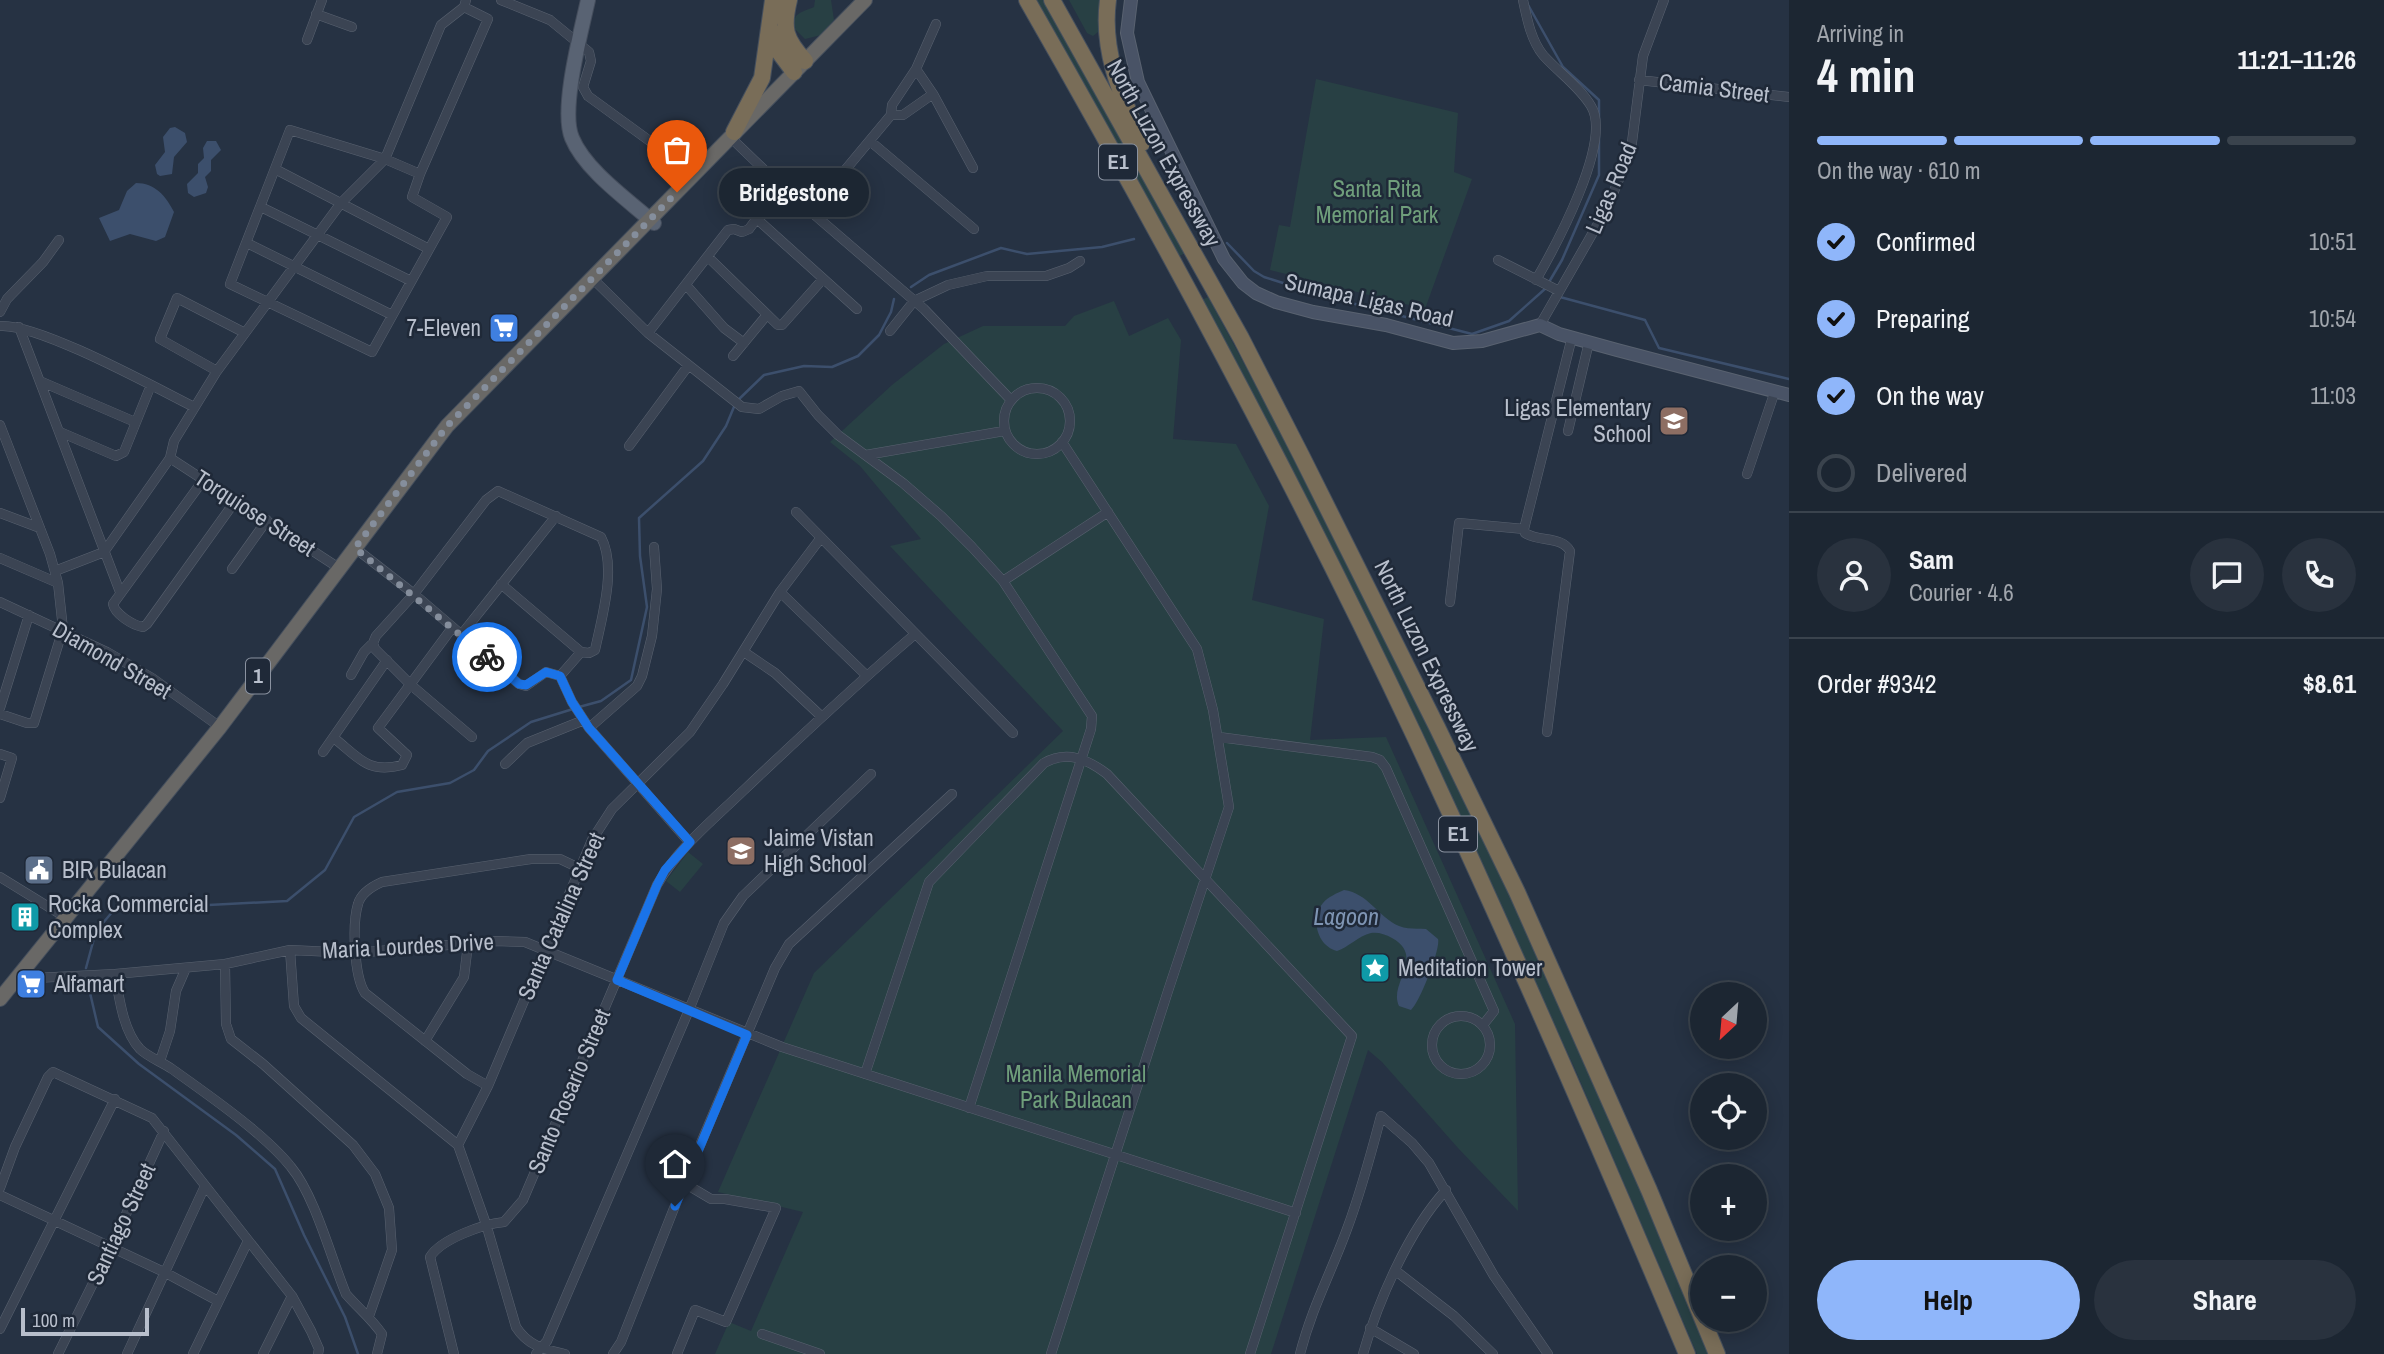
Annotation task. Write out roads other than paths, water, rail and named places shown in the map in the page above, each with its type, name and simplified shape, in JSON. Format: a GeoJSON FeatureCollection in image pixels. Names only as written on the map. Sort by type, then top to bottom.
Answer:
{"type":"FeatureCollection","features":[{"type":"Feature","properties":{"kind":"highway"},"geometry":{"type":"LineString","coordinates":[[732,135],[762,78],[773,0]]}},
{"type":"Feature","properties":{"kind":"highway"},"geometry":{"type":"LineString","coordinates":[[789,0],[786,34],[799,67]]}},
{"type":"Feature","properties":{"kind":"highway","name":"1"},"geometry":{"type":"LineString","coordinates":[[0,999],[220,727],[447,426],[865,0]]}},
{"type":"Feature","properties":{"kind":"highway","name":"North Luzon Expressway"},"geometry":{"type":"LineString","coordinates":[[1027,0],[1104,136],[1280,463],[1414,736],[1623,1201],[1687,1354]]}},
{"type":"Feature","properties":{"kind":"highway","name":"North Luzon Expressway"},"geometry":{"type":"LineString","coordinates":[[1052,0],[1211,282],[1301,455],[1511,881],[1717,1354]]}},
{"type":"Feature","properties":{"kind":"highway"},"geometry":{"type":"LineString","coordinates":[[1108,0],[1107,40],[1113,72],[1144,147],[1147,169]]}},
{"type":"Feature","properties":{"kind":"highway"},"geometry":{"type":"LineString","coordinates":[[771,25],[779,52],[799,67]]}},
{"type":"Feature","properties":{"kind":"main road"},"geometry":{"type":"LineString","coordinates":[[588,0],[569,105],[571,135],[589,163],[654,223]]}},
{"type":"Feature","properties":{"kind":"main road","name":"Sumapa Ligas Road"},"geometry":{"type":"LineString","coordinates":[[1131,0],[1127,33],[1138,82],[1224,260],[1243,283],[1256,293],[1276,302],[1313,312],[1386,325],[1453,343],[1482,341],[1541,325]]}},
{"type":"Feature","properties":{"kind":"main road"},"geometry":{"type":"LineString","coordinates":[[1541,325],[1589,342],[1789,395]]}},
{"type":"Feature","properties":{"kind":"street"},"geometry":{"type":"LineString","coordinates":[[307,40],[321,0]]}},
{"type":"Feature","properties":{"kind":"street"},"geometry":{"type":"LineString","coordinates":[[501,0],[550,20],[579,43],[589,52],[591,61],[583,87],[588,96],[695,174]]}},
{"type":"Feature","properties":{"kind":"street"},"geometry":{"type":"LineString","coordinates":[[1523,0],[1533,37],[1542,53],[1592,107],[1595,117],[1594,148],[1574,208],[1539,282]]}},
{"type":"Feature","properties":{"kind":"street","name":"Ligas Road"},"geometry":{"type":"LineString","coordinates":[[1541,325],[1556,290],[1607,208],[1631,150],[1643,56],[1664,0]]}},
{"type":"Feature","properties":{"kind":"street"},"geometry":{"type":"LineString","coordinates":[[55,571],[104,552],[170,458],[174,442],[217,370],[268,303],[341,203],[384,159],[441,25],[465,4],[488,19],[412,197],[447,217],[372,352],[268,303],[230,284],[290,130],[384,159],[420,174]]}},
{"type":"Feature","properties":{"kind":"street"},"geometry":{"type":"LineString","coordinates":[[316,15],[352,27]]}},
{"type":"Feature","properties":{"kind":"street"},"geometry":{"type":"LineString","coordinates":[[811,211],[891,115],[892,105],[916,69],[936,24]]}},
{"type":"Feature","properties":{"kind":"street"},"geometry":{"type":"LineString","coordinates":[[916,69],[933,94],[973,168]]}},
{"type":"Feature","properties":{"kind":"street","name":"Camia Street"},"geometry":{"type":"LineString","coordinates":[[1639,80],[1789,97]]}},
{"type":"Feature","properties":{"kind":"street"},"geometry":{"type":"LineString","coordinates":[[891,115],[903,116],[933,94]]}},
{"type":"Feature","properties":{"kind":"street"},"geometry":{"type":"LineString","coordinates":[[732,135],[781,186],[952,336],[1010,399]]}},
{"type":"Feature","properties":{"kind":"street"},"geometry":{"type":"LineString","coordinates":[[870,141],[974,229]]}},
{"type":"Feature","properties":{"kind":"street"},"geometry":{"type":"LineString","coordinates":[[275,169],[429,249]]}},
{"type":"Feature","properties":{"kind":"street"},"geometry":{"type":"LineString","coordinates":[[648,333],[728,230],[746,232],[781,186]]}},
{"type":"Feature","properties":{"kind":"street"},"geometry":{"type":"LineString","coordinates":[[261,207],[411,281]]}},
{"type":"Feature","properties":{"kind":"street"},"geometry":{"type":"LineString","coordinates":[[757,219],[857,309]]}},
{"type":"Feature","properties":{"kind":"street"},"geometry":{"type":"LineString","coordinates":[[0,312],[7,299],[43,262],[58,240]]}},
{"type":"Feature","properties":{"kind":"street"},"geometry":{"type":"LineString","coordinates":[[247,243],[392,315]]}},
{"type":"Feature","properties":{"kind":"street"},"geometry":{"type":"LineString","coordinates":[[708,257],[778,326],[782,325],[823,279]]}},
{"type":"Feature","properties":{"kind":"street"},"geometry":{"type":"LineString","coordinates":[[1499,260],[1556,290]]}},
{"type":"Feature","properties":{"kind":"street"},"geometry":{"type":"LineString","coordinates":[[890,331],[914,301],[948,285],[987,276],[1046,276],[1080,261]]}},
{"type":"Feature","properties":{"kind":"street"},"geometry":{"type":"LineString","coordinates":[[593,279],[648,333],[742,407],[759,409],[782,396],[799,391],[838,435],[941,516],[1003,581],[1091,716],[1091,729],[969,1108]]}},
{"type":"Feature","properties":{"kind":"street"},"geometry":{"type":"LineString","coordinates":[[686,285],[724,328],[744,343]]}},
{"type":"Feature","properties":{"kind":"street"},"geometry":{"type":"LineString","coordinates":[[217,370],[160,339],[177,298],[245,333]]}},
{"type":"Feature","properties":{"kind":"street"},"geometry":{"type":"LineString","coordinates":[[733,356],[766,316]]}},
{"type":"Feature","properties":{"kind":"street"},"geometry":{"type":"LineString","coordinates":[[0,326],[19,327],[151,385],[194,407]]}},
{"type":"Feature","properties":{"kind":"street"},"geometry":{"type":"LineString","coordinates":[[19,327],[120,592]]}},
{"type":"Feature","properties":{"kind":"street"},"geometry":{"type":"LineString","coordinates":[[1547,732],[1570,551],[1568,546],[1562,543],[1531,537],[1524,529],[1572,337]]}},
{"type":"Feature","properties":{"kind":"street"},"geometry":{"type":"LineString","coordinates":[[1568,430],[1589,342]]}},
{"type":"Feature","properties":{"kind":"street"},"geometry":{"type":"LineString","coordinates":[[629,446],[688,366]]}},
{"type":"Feature","properties":{"kind":"street"},"geometry":{"type":"LineString","coordinates":[[42,382],[135,422]]}},
{"type":"Feature","properties":{"kind":"street"},"geometry":{"type":"LineString","coordinates":[[60,432],[116,456],[124,452],[151,385]]}},
{"type":"Feature","properties":{"kind":"street"},"geometry":{"type":"LineString","coordinates":[[1041,387],[1061,397],[1070,418],[1070,427],[1062,442],[1045,453],[1035,454],[1016,447],[1004,431],[1005,409],[1010,399],[1019,392],[1041,387]]}},
{"type":"Feature","properties":{"kind":"street"},"geometry":{"type":"LineString","coordinates":[[1747,474],[1775,391]]}},
{"type":"Feature","properties":{"kind":"street"},"geometry":{"type":"LineString","coordinates":[[0,425],[55,571],[63,629],[34,723],[0,714]]}},
{"type":"Feature","properties":{"kind":"street"},"geometry":{"type":"LineString","coordinates":[[866,455],[1004,431]]}},
{"type":"Feature","properties":{"kind":"street"},"geometry":{"type":"LineString","coordinates":[[1051,1354],[1229,807],[1219,737],[1197,649],[1062,442]]}},
{"type":"Feature","properties":{"kind":"street","name":"Torquiose Street"},"geometry":{"type":"LineString","coordinates":[[170,458],[339,568]]}},
{"type":"Feature","properties":{"kind":"street"},"geometry":{"type":"LineString","coordinates":[[204,479],[113,604],[113,608],[137,626],[143,627],[147,624],[236,500]]}},
{"type":"Feature","properties":{"kind":"street"},"geometry":{"type":"LineString","coordinates":[[351,675],[376,636],[414,594],[486,500],[498,491],[601,537],[606,546],[607,589],[595,650],[589,653],[581,652],[501,584]]}},
{"type":"Feature","properties":{"kind":"street"},"geometry":{"type":"LineString","coordinates":[[796,512],[1013,733]]}},
{"type":"Feature","properties":{"kind":"street"},"geometry":{"type":"LineString","coordinates":[[1003,581],[1108,512]]}},
{"type":"Feature","properties":{"kind":"street"},"geometry":{"type":"LineString","coordinates":[[0,513],[40,528]]}},
{"type":"Feature","properties":{"kind":"street"},"geometry":{"type":"LineString","coordinates":[[461,635],[556,516]]}},
{"type":"Feature","properties":{"kind":"street"},"geometry":{"type":"LineString","coordinates":[[232,569],[267,520]]}},
{"type":"Feature","properties":{"kind":"street"},"geometry":{"type":"LineString","coordinates":[[1450,602],[1459,523],[1524,529]]}},
{"type":"Feature","properties":{"kind":"street","name":"Santa Catalina Street"},"geometry":{"type":"LineString","coordinates":[[458,1146],[488,1086],[592,840],[612,809],[690,732],[744,652],[780,592],[820,538]]}},
{"type":"Feature","properties":{"kind":"street"},"geometry":{"type":"LineString","coordinates":[[505,764],[527,743],[585,722],[637,686],[653,636],[657,589],[654,547]]}},
{"type":"Feature","properties":{"kind":"street"},"geometry":{"type":"LineString","coordinates":[[355,548],[414,594],[519,684],[526,685],[546,672],[560,676],[585,722],[690,842]]}},
{"type":"Feature","properties":{"kind":"street"},"geometry":{"type":"LineString","coordinates":[[0,558],[58,583]]}},
{"type":"Feature","properties":{"kind":"street"},"geometry":{"type":"LineString","coordinates":[[780,592],[866,675]]}},
{"type":"Feature","properties":{"kind":"street","name":"Diamond Street"},"geometry":{"type":"LineString","coordinates":[[0,602],[63,629],[152,678],[220,727]]}},
{"type":"Feature","properties":{"kind":"street"},"geometry":{"type":"LineString","coordinates":[[0,708],[29,615]]}},
{"type":"Feature","properties":{"kind":"street"},"geometry":{"type":"LineString","coordinates":[[334,738],[369,766],[385,770],[402,765],[407,755],[378,728],[452,628]]}},
{"type":"Feature","properties":{"kind":"street","name":"Santo Rosario Street"},"geometry":{"type":"LineString","coordinates":[[454,1354],[430,1257],[435,1249],[486,1224],[504,1222],[523,1200],[665,870],[690,842],[821,717],[914,635]]}},
{"type":"Feature","properties":{"kind":"street"},"geometry":{"type":"LineString","coordinates":[[373,643],[375,649],[411,685],[472,737]]}},
{"type":"Feature","properties":{"kind":"street"},"geometry":{"type":"LineString","coordinates":[[560,676],[581,652]]}},
{"type":"Feature","properties":{"kind":"street"},"geometry":{"type":"LineString","coordinates":[[744,652],[775,673],[821,717]]}},
{"type":"Feature","properties":{"kind":"street"},"geometry":{"type":"LineString","coordinates":[[323,752],[387,660]]}},
{"type":"Feature","properties":{"kind":"street"},"geometry":{"type":"LineString","coordinates":[[1219,737],[1380,760],[1386,768],[1494,1011],[1483,1025]]}},
{"type":"Feature","properties":{"kind":"street"},"geometry":{"type":"LineString","coordinates":[[0,754],[12,758],[0,798]]}},
{"type":"Feature","properties":{"kind":"street"},"geometry":{"type":"LineString","coordinates":[[865,1074],[929,882],[1044,763],[1055,757],[1081,758],[1107,774],[1352,1036],[1250,1354]]}},
{"type":"Feature","properties":{"kind":"street"},"geometry":{"type":"LineString","coordinates":[[538,1351],[547,1341],[724,923],[734,908],[871,774]]}},
{"type":"Feature","properties":{"kind":"street"},"geometry":{"type":"LineString","coordinates":[[613,1354],[621,1342],[684,1183],[775,968],[789,944],[952,794]]}},
{"type":"Feature","properties":{"kind":"street"},"geometry":{"type":"LineString","coordinates":[[488,1086],[467,1074],[365,993],[360,985],[355,953],[358,902],[370,887],[382,882],[531,859],[560,859],[579,868]]}},
{"type":"Feature","properties":{"kind":"street"},"geometry":{"type":"LineString","coordinates":[[0,877],[65,917]]}},
{"type":"Feature","properties":{"kind":"street","name":"Maria Lourdes Drive"},"geometry":{"type":"LineString","coordinates":[[15,979],[115,974],[225,964],[290,950],[355,953],[525,942],[747,1035],[1296,1213]]}},
{"type":"Feature","properties":{"kind":"street"},"geometry":{"type":"LineString","coordinates":[[425,1041],[464,977],[468,944]]}},
{"type":"Feature","properties":{"kind":"street"},"geometry":{"type":"LineString","coordinates":[[290,950],[294,1006],[301,1018],[458,1146],[486,1224],[516,1327],[524,1340],[538,1351],[565,1354]]}},
{"type":"Feature","properties":{"kind":"street"},"geometry":{"type":"LineString","coordinates":[[225,964],[226,1024],[231,1039],[263,1063],[353,1144],[374,1174],[388,1208],[392,1250],[369,1316]]}},
{"type":"Feature","properties":{"kind":"street"},"geometry":{"type":"LineString","coordinates":[[160,1061],[170,1031],[176,991],[186,968]]}},
{"type":"Feature","properties":{"kind":"street"},"geometry":{"type":"LineString","coordinates":[[115,974],[120,1001],[132,1036],[141,1050],[253,1130],[300,1179],[345,1294],[358,1309],[369,1316],[382,1334],[377,1354]]}},
{"type":"Feature","properties":{"kind":"street"},"geometry":{"type":"LineString","coordinates":[[1463,1016],[1472,1017],[1483,1025],[1488,1033],[1490,1047],[1482,1065],[1460,1074],[1451,1072],[1439,1063],[1434,1056],[1432,1042],[1442,1023],[1450,1018],[1463,1016]]}},
{"type":"Feature","properties":{"kind":"street"},"geometry":{"type":"LineString","coordinates":[[0,1188],[15,1147],[48,1077],[54,1072],[152,1118],[292,1296],[311,1331],[318,1354]]}},
{"type":"Feature","properties":{"kind":"street"},"geometry":{"type":"LineString","coordinates":[[0,1329],[115,1099]]}},
{"type":"Feature","properties":{"kind":"street"},"geometry":{"type":"LineString","coordinates":[[1300,1354],[1314,1304],[1347,1230],[1363,1184],[1381,1115],[1412,1143],[1429,1163],[1493,1276],[1548,1354]]}},
{"type":"Feature","properties":{"kind":"street","name":"Santiago Street"},"geometry":{"type":"LineString","coordinates":[[58,1354],[164,1131]]}},
{"type":"Feature","properties":{"kind":"street"},"geometry":{"type":"LineString","coordinates":[[677,1354],[695,1310],[726,1322],[776,1208],[710,1199],[684,1183]]}},
{"type":"Feature","properties":{"kind":"street"},"geometry":{"type":"LineString","coordinates":[[127,1354],[205,1186]]}},
{"type":"Feature","properties":{"kind":"street"},"geometry":{"type":"LineString","coordinates":[[1363,1354],[1370,1328],[1396,1271],[1429,1208],[1446,1190]]}},
{"type":"Feature","properties":{"kind":"street"},"geometry":{"type":"LineString","coordinates":[[0,1195],[166,1273],[218,1301]]}},
{"type":"Feature","properties":{"kind":"street"},"geometry":{"type":"LineString","coordinates":[[193,1354],[248,1241]]}},
{"type":"Feature","properties":{"kind":"street"},"geometry":{"type":"LineString","coordinates":[[1396,1271],[1454,1316],[1493,1354]]}},
{"type":"Feature","properties":{"kind":"street"},"geometry":{"type":"LineString","coordinates":[[263,1354],[292,1296]]}},
{"type":"Feature","properties":{"kind":"street"},"geometry":{"type":"LineString","coordinates":[[1370,1328],[1414,1354]]}},
{"type":"Feature","properties":{"kind":"street"},"geometry":{"type":"LineString","coordinates":[[762,1334],[820,1354]]}},
{"type":"Feature","properties":{"kind":"water"},"geometry":{"type":"Polygon","coordinates":[[[175,127],[185,133],[187,142],[174,157],[172,174],[160,176],[155,165],[165,152],[163,137],[170,128],[175,127]]]}},
{"type":"Feature","properties":{"kind":"water"},"geometry":{"type":"Polygon","coordinates":[[[207,141],[216,141],[221,150],[211,160],[211,171],[205,177],[208,187],[206,193],[194,197],[188,193],[187,184],[198,173],[198,164],[204,158],[203,148],[207,141]]]}},
{"type":"Feature","properties":{"kind":"water"},"geometry":{"type":"Polygon","coordinates":[[[136,183],[149,185],[159,191],[174,212],[165,237],[156,241],[130,234],[110,241],[99,218],[119,210],[127,191],[136,183]]]}},
{"type":"Feature","properties":{"kind":"water","name":"Lagoon"},"geometry":{"type":"Polygon","coordinates":[[[1344,890],[1360,896],[1399,926],[1426,929],[1438,939],[1429,975],[1411,1010],[1399,1006],[1397,998],[1406,962],[1402,945],[1387,935],[1374,933],[1366,934],[1337,951],[1320,938],[1316,923],[1319,909],[1327,899],[1344,890]]]}},
{"type":"Feature","properties":{"kind":"waterway"},"geometry":{"type":"LineString","coordinates":[[1527,3],[1563,67],[1599,100],[1599,119]]}},
{"type":"Feature","properties":{"kind":"waterway"},"geometry":{"type":"LineString","coordinates":[[1549,282],[1562,260],[1599,175],[1599,136]]}},
{"type":"Feature","properties":{"kind":"waterway"},"geometry":{"type":"LineString","coordinates":[[911,287],[929,275],[1001,248],[1027,254],[1102,247],[1134,239]]}},
{"type":"Feature","properties":{"kind":"waterway"},"geometry":{"type":"LineString","coordinates":[[1227,243],[1254,271],[1264,277],[1324,296],[1472,334],[1509,321],[1546,288]]}},
{"type":"Feature","properties":{"kind":"waterway"},"geometry":{"type":"LineString","coordinates":[[1560,297],[1645,320],[1659,348],[1789,379]]}},
{"type":"Feature","properties":{"kind":"waterway"},"geometry":{"type":"LineString","coordinates":[[579,707],[601,701],[631,680],[647,607],[640,556],[639,518],[703,461],[726,426],[736,402],[764,375],[804,366],[832,367],[858,356],[879,335],[891,312],[894,299]]}},
{"type":"Feature","properties":{"kind":"waterway"},"geometry":{"type":"LineString","coordinates":[[86,968],[96,931],[114,910],[287,901],[325,870],[354,817],[397,792],[450,783],[474,770],[488,751],[531,722],[573,709]]}},
{"type":"Feature","properties":{"kind":"waterway"},"geometry":{"type":"LineString","coordinates":[[87,980],[98,1027],[139,1064],[236,1135],[275,1169],[345,1317],[358,1354]]}},
{"type":"Feature","properties":{"kind":"place","name":"Bridgestone"},"geometry":{"type":"Point","coordinates":[677,192]}},
{"type":"Feature","properties":{"kind":"place","name":"7-Eleven"},"geometry":{"type":"Point","coordinates":[504,328]}},
{"type":"Feature","properties":{"kind":"place","name":"Ligas Elementary School"},"geometry":{"type":"Point","coordinates":[1674,421]}},
{"type":"Feature","properties":{"kind":"place","name":"Jaime Vistan High School"},"geometry":{"type":"Point","coordinates":[741,851]}},
{"type":"Feature","properties":{"kind":"place","name":"BIR Bulacan"},"geometry":{"type":"Point","coordinates":[39,870]}},
{"type":"Feature","properties":{"kind":"place","name":"Rocka Commercial Complex"},"geometry":{"type":"Point","coordinates":[25,917]}},
{"type":"Feature","properties":{"kind":"place","name":"Meditation Tower"},"geometry":{"type":"Point","coordinates":[1375,968]}},
{"type":"Feature","properties":{"kind":"place","name":"Alfamart"},"geometry":{"type":"Point","coordinates":[31,984]}},
{"type":"Feature","properties":{"kind":"park label","name":"Santa Rita Memorial Park"},"geometry":{"type":"Point","coordinates":[1377,202]}},
{"type":"Feature","properties":{"kind":"park label","name":"Manila Memorial Park Bulacan"},"geometry":{"type":"Point","coordinates":[1076,1087]}}]}
